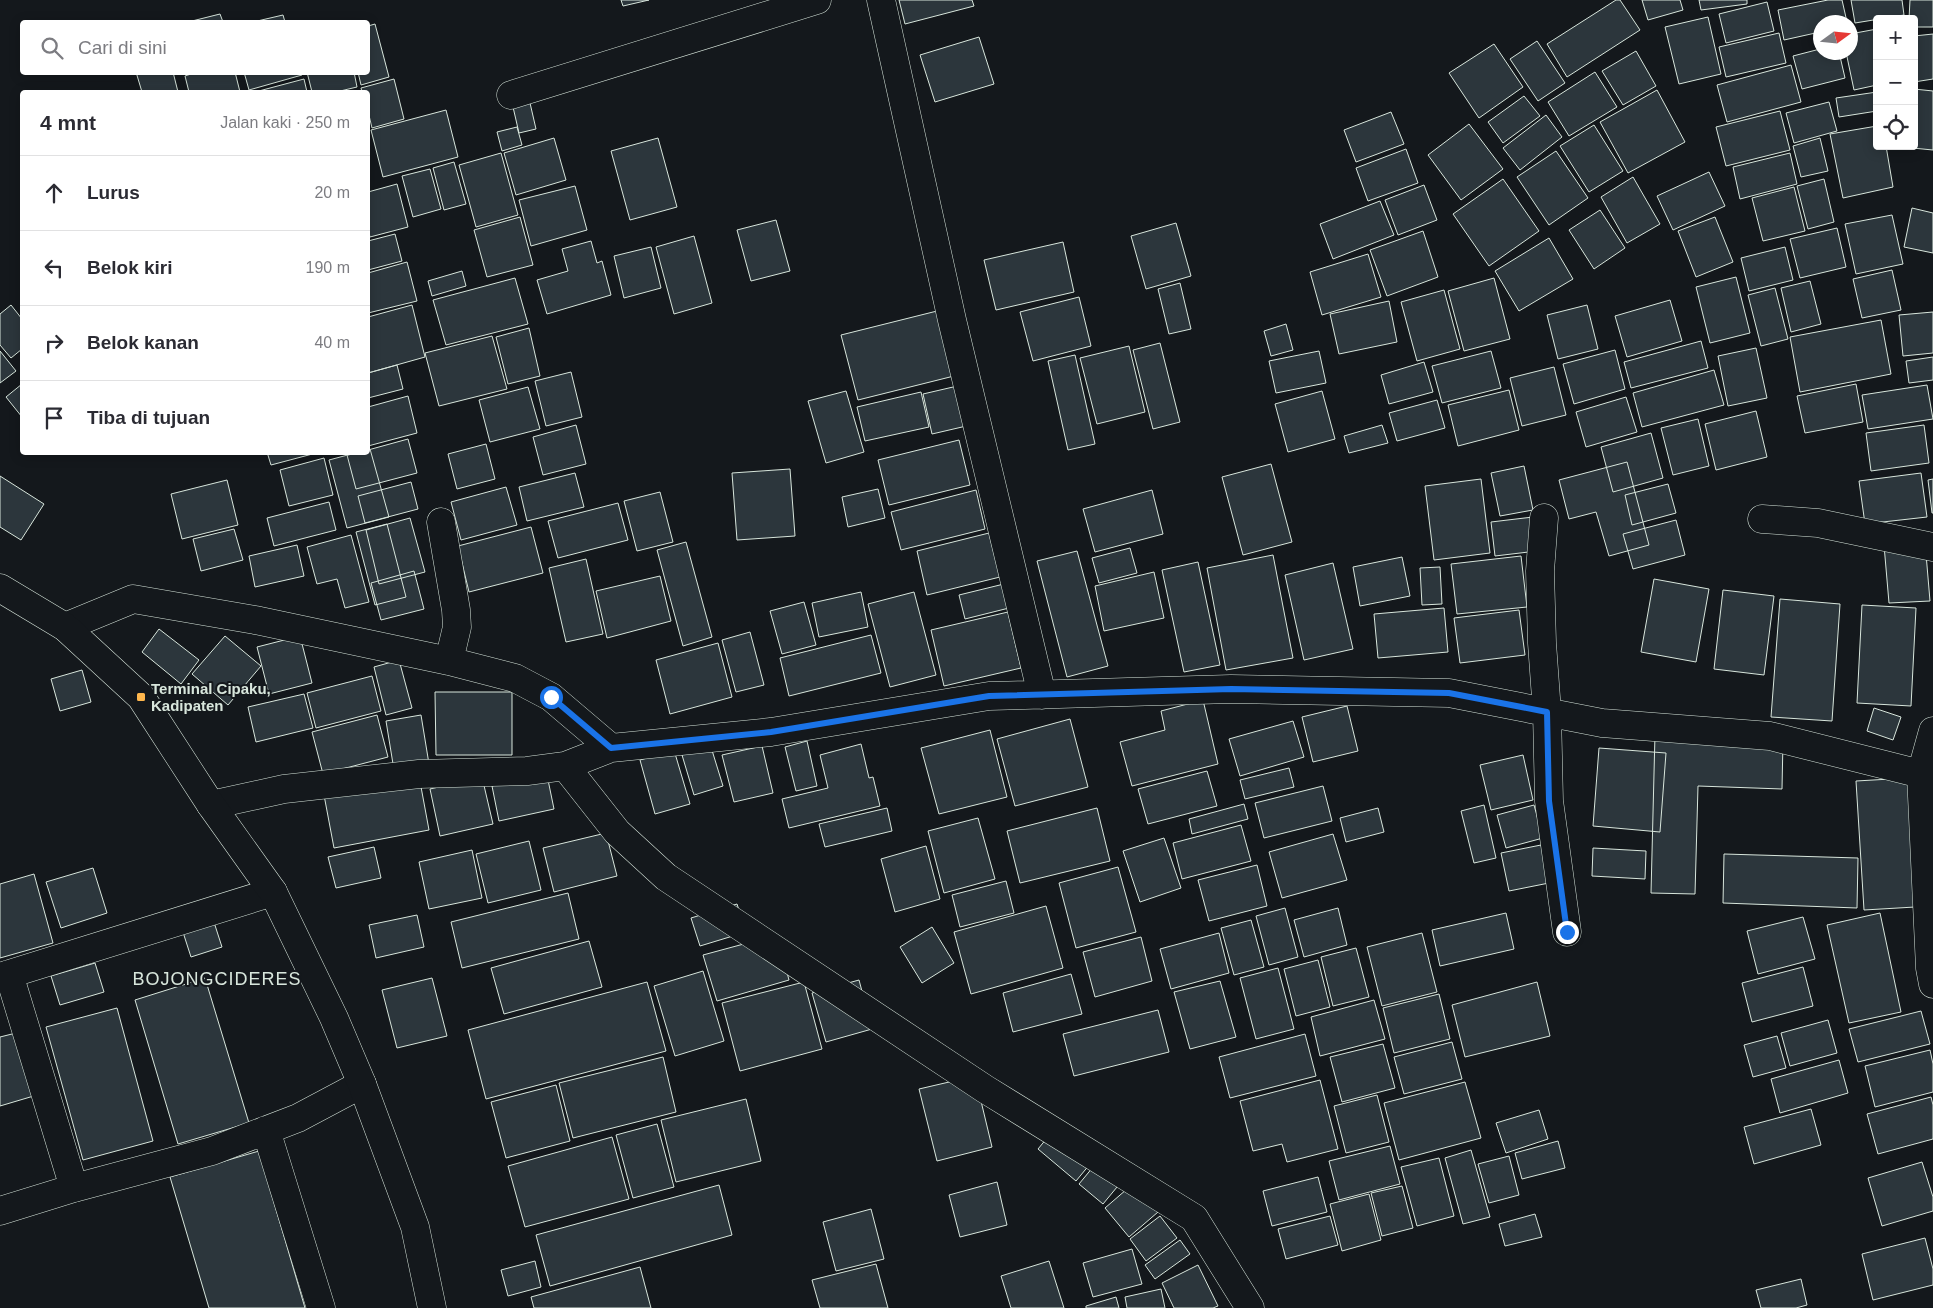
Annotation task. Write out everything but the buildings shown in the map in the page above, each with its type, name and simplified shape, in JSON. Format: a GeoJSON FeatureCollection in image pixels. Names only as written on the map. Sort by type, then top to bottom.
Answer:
{"type":"FeatureCollection","features":[{"type":"Feature","properties":{"kind":"main road"},"geometry":{"type":"LineString","coordinates":[[511,95],[817,0]]}},
{"type":"Feature","properties":{"kind":"main road"},"geometry":{"type":"LineString","coordinates":[[881,0],[952,320],[1042,695]]}},
{"type":"Feature","properties":{"kind":"main road"},"geometry":{"type":"LineString","coordinates":[[1544,518],[1540,580],[1547,712],[1549,801],[1567,932]]}},
{"type":"Feature","properties":{"kind":"main road"},"geometry":{"type":"LineString","coordinates":[[1762,520],[1818,523],[1933,547]]}},
{"type":"Feature","properties":{"kind":"main road"},"geometry":{"type":"LineString","coordinates":[[441,522],[456,610],[457,627],[449,661]]}},
{"type":"Feature","properties":{"kind":"main road"},"geometry":{"type":"LineString","coordinates":[[0,588],[66,627],[141,697],[211,805],[273,892],[334,1018],[362,1084],[416,1227],[432,1308]]}},
{"type":"Feature","properties":{"kind":"main road"},"geometry":{"type":"LineString","coordinates":[[66,627],[132,599],[254,620],[449,661],[515,678],[551,697],[611,748]]}},
{"type":"Feature","properties":{"kind":"main road"},"geometry":{"type":"LineString","coordinates":[[211,805],[284,789],[419,774],[527,771],[565,766],[611,748],[771,732],[989,696],[1231,689],[1449,693],[1602,723],[1770,736],[1921,774]]}},
{"type":"Feature","properties":{"kind":"main road"},"geometry":{"type":"LineString","coordinates":[[1933,731],[1921,774],[1930,968],[1933,984]]}},
{"type":"Feature","properties":{"kind":"main road"},"geometry":{"type":"LineString","coordinates":[[565,766],[617,832],[666,877],[985,1089],[1194,1218],[1239,1297],[1250,1308]]}},
{"type":"Feature","properties":{"kind":"main road"},"geometry":{"type":"LineString","coordinates":[[74,1188],[4,975],[273,892]]}},
{"type":"Feature","properties":{"kind":"main road"},"geometry":{"type":"LineString","coordinates":[[0,1211],[74,1188],[212,1151],[298,1118],[362,1084]]}},
{"type":"Feature","properties":{"kind":"main road"},"geometry":{"type":"LineString","coordinates":[[266,1130],[321,1308]]}},
{"type":"Feature","properties":{"kind":"place","name":"Terminal Cipaku, Kadipaten"},"geometry":{"type":"Point","coordinates":[141,697]}},
{"type":"Feature","properties":{"kind":"district","name":"BOJONGCIDERES"},"geometry":{"type":"Point","coordinates":[217,979]}},
{"type":"Feature","properties":{"kind":"route"},"geometry":{"type":"LineString","coordinates":[[551,697],[611,748],[771,732],[989,696],[1231,689],[1449,693],[1547,712],[1549,801],[1567,932]]}}]}
